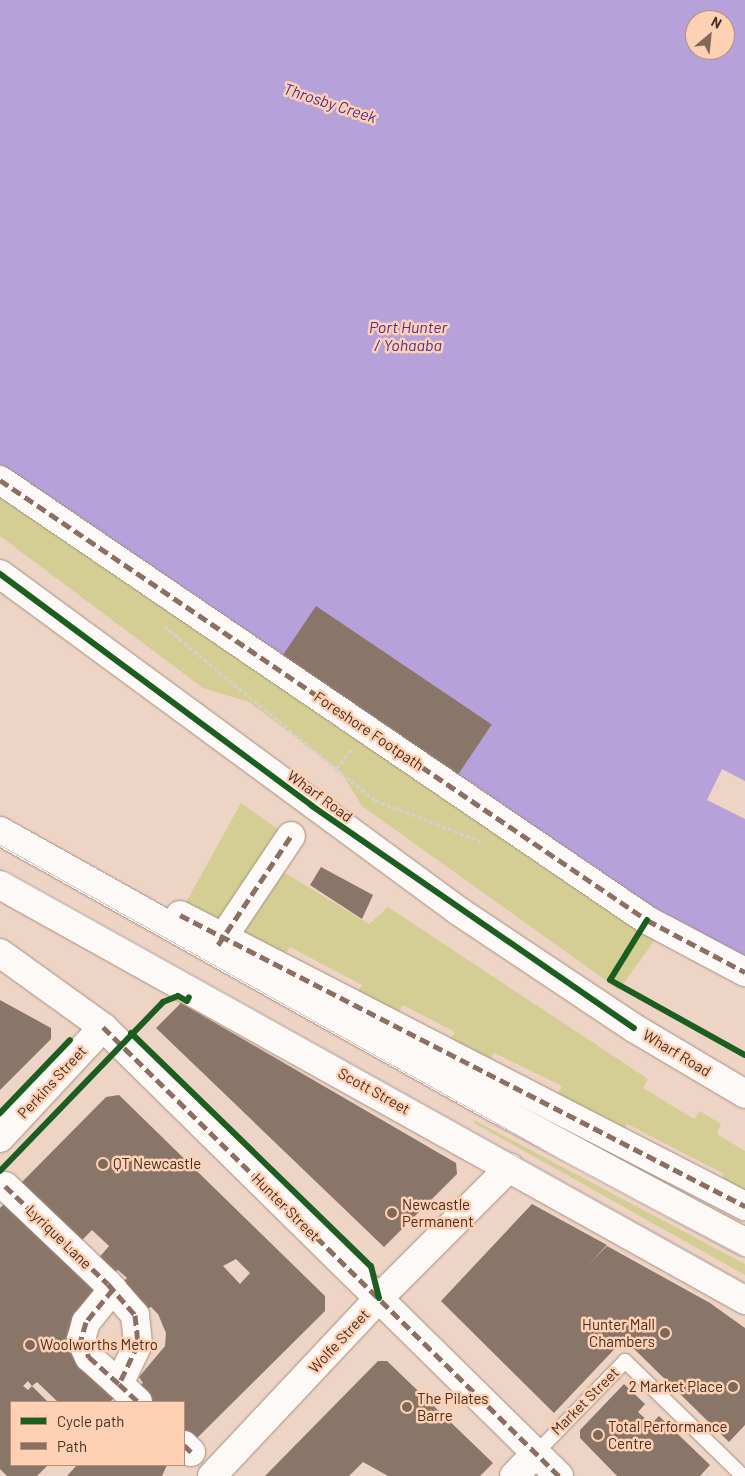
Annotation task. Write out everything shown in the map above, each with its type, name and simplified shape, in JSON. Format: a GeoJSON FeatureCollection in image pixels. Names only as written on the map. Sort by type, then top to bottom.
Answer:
{"type":"FeatureCollection","features":[{"type":"Feature","properties":{"kind":"street","name":"Foreshore Footpath"},"geometry":{"type":"LineString","coordinates":[[0,480],[647,920],[745,972]]}},
{"type":"Feature","properties":{"kind":"street","name":"Wharf Road"},"geometry":{"type":"LineString","coordinates":[[0,574],[460,912],[634,1028],[745,1094]]}},
{"type":"Feature","properties":{"kind":"street"},"geometry":{"type":"LineString","coordinates":[[0,830],[520,1122],[745,1242]]}},
{"type":"Feature","properties":{"kind":"street"},"geometry":{"type":"LineString","coordinates":[[221,941],[292,836]]}},
{"type":"Feature","properties":{"kind":"street","name":"Scott Street"},"geometry":{"type":"LineString","coordinates":[[0,885],[510,1166],[745,1300]]}},
{"type":"Feature","properties":{"kind":"street"},"geometry":{"type":"LineString","coordinates":[[180,915],[221,941],[745,1206]]}},
{"type":"Feature","properties":{"kind":"street","name":"Hunter Street"},"geometry":{"type":"LineString","coordinates":[[0,953],[103,1027],[559,1476]]}},
{"type":"Feature","properties":{"kind":"street","name":"Perkins Street"},"geometry":{"type":"LineString","coordinates":[[0,1138],[103,1027]]}},
{"type":"Feature","properties":{"kind":"street","name":"Wolfe Street"},"geometry":{"type":"LineString","coordinates":[[212,1476],[379,1298],[510,1166]]}},
{"type":"Feature","properties":{"kind":"street","name":"Lyrique Lane"},"geometry":{"type":"LineString","coordinates":[[5,1186],[112,1289],[135,1316],[140,1335],[129,1393]]}},
{"type":"Feature","properties":{"kind":"street","name":"Lyrique Lane"},"geometry":{"type":"LineString","coordinates":[[112,1289],[86,1322],[81,1340],[89,1357],[129,1393]]}},
{"type":"Feature","properties":{"kind":"street"},"geometry":{"type":"LineString","coordinates":[[514,1476],[536,1453]]}},
{"type":"Feature","properties":{"kind":"lane","name":"Market Street"},"geometry":{"type":"LineString","coordinates":[[536,1453],[625,1361],[743,1476]]}},
{"type":"Feature","properties":{"kind":"path"},"geometry":{"type":"LineString","coordinates":[[162,625],[375,800],[486,843]]}},
{"type":"Feature","properties":{"kind":"path"},"geometry":{"type":"LineString","coordinates":[[336,769],[367,729]]}},
{"type":"Feature","properties":{"kind":"shaded area"},"geometry":{"type":"Polygon","coordinates":[[[0,486],[659,934],[619,990],[362,806],[341,772],[249,702],[203,688],[0,536],[0,486]]]}},
{"type":"Feature","properties":{"kind":"shaded area"},"geometry":{"type":"Polygon","coordinates":[[[241,803],[282,832],[219,925],[184,906],[241,803]]]}},
{"type":"Feature","properties":{"kind":"shaded area"},"geometry":{"type":"Polygon","coordinates":[[[280,870],[369,924],[388,907],[648,1079],[643,1088],[694,1119],[700,1111],[721,1124],[717,1134],[745,1151],[745,1196],[720,1183],[724,1174],[627,1124],[622,1133],[555,1099],[562,1086],[494,1053],[488,1064],[448,1043],[455,1032],[403,1005],[396,1017],[355,996],[362,985],[290,947],[283,958],[236,934],[280,870]]]}},
{"type":"Feature","properties":{"kind":"shaded area"},"geometry":{"type":"Polygon","coordinates":[[[474,1120],[745,1264],[745,1275],[474,1123],[474,1120]]]}},
{"type":"Feature","properties":{"kind":"water","name":"Port Hunter / Yohaaba"},"geometry":{"type":"Polygon","coordinates":[[[0,0],[745,0],[745,961],[700,938],[476,790],[0,465],[0,0]]]}},
{"type":"Feature","properties":{"kind":"pier"},"geometry":{"type":"Polygon","coordinates":[[[722,769],[745,781],[745,819],[707,800],[722,769]]]}},
{"type":"Feature","properties":{"kind":"building"},"geometry":{"type":"Polygon","coordinates":[[[316,606],[492,725],[457,777],[281,658],[316,606]]]}},
{"type":"Feature","properties":{"kind":"building"},"geometry":{"type":"Polygon","coordinates":[[[321,867],[373,895],[362,919],[310,885],[321,867]]]}},
{"type":"Feature","properties":{"kind":"building"},"geometry":{"type":"Polygon","coordinates":[[[0,1000],[51,1028],[51,1039],[0,1090],[0,1000]]]}},
{"type":"Feature","properties":{"kind":"building"},"geometry":{"type":"Polygon","coordinates":[[[181,1003],[456,1163],[457,1174],[384,1247],[156,1028],[181,1003]]]}},
{"type":"Feature","properties":{"kind":"building"},"geometry":{"type":"Polygon","coordinates":[[[119,1095],[325,1296],[325,1311],[197,1438],[185,1432],[185,1401],[152,1401],[137,1388],[143,1383],[139,1377],[165,1346],[166,1333],[158,1314],[151,1307],[143,1311],[118,1287],[127,1278],[118,1270],[112,1273],[97,1260],[109,1246],[92,1230],[80,1242],[20,1184],[106,1097],[119,1095]],[[236,1259],[223,1266],[240,1284],[250,1273],[236,1259]]]}},
{"type":"Feature","properties":{"kind":"building"},"geometry":{"type":"Polygon","coordinates":[[[8,1200],[103,1291],[78,1315],[118,1394],[111,1401],[57,1401],[37,1382],[32,1386],[47,1401],[10,1401],[10,1466],[47,1466],[37,1476],[7,1476],[0,1469],[0,1208],[8,1200]],[[28,1381],[23,1386],[28,1390],[32,1386],[28,1381]]]}},
{"type":"Feature","properties":{"kind":"building"},"geometry":{"type":"Polygon","coordinates":[[[532,1204],[607,1245],[588,1265],[607,1246],[710,1303],[745,1328],[745,1425],[729,1442],[624,1339],[554,1413],[441,1301],[532,1204]]]}},
{"type":"Feature","properties":{"kind":"building"},"geometry":{"type":"Polygon","coordinates":[[[378,1361],[387,1361],[493,1463],[480,1476],[388,1476],[363,1462],[349,1476],[265,1476],[378,1361]]]}},
{"type":"Feature","properties":{"kind":"building"},"geometry":{"type":"Polygon","coordinates":[[[624,1384],[645,1404],[638,1412],[651,1424],[659,1416],[710,1465],[700,1476],[617,1476],[580,1438],[580,1430],[624,1384]]]}},
{"type":"Feature","properties":{"kind":"building"},"geometry":{"type":"Polygon","coordinates":[[[76,1466],[167,1466],[162,1476],[67,1476],[76,1466]]]}},
{"type":"Feature","properties":{"kind":"tram line"},"geometry":{"type":"LineString","coordinates":[[0,845],[598,1180],[745,1257]]}},
{"type":"Feature","properties":{"kind":"tram line"},"geometry":{"type":"LineString","coordinates":[[0,868],[745,1284]]}},
{"type":"Feature","properties":{"kind":"marked path"},"geometry":{"type":"LineString","coordinates":[[0,480],[647,920],[745,972]]}},
{"type":"Feature","properties":{"kind":"marked path"},"geometry":{"type":"LineString","coordinates":[[218,945],[291,836]]}},
{"type":"Feature","properties":{"kind":"marked path"},"geometry":{"type":"LineString","coordinates":[[180,915],[745,1206]]}},
{"type":"Feature","properties":{"kind":"marked path"},"geometry":{"type":"LineString","coordinates":[[103,1027],[559,1476]]}},
{"type":"Feature","properties":{"kind":"marked path"},"geometry":{"type":"LineString","coordinates":[[5,1186],[108,1284],[135,1315],[138,1344],[119,1384],[137,1401]]}},
{"type":"Feature","properties":{"kind":"marked path"},"geometry":{"type":"LineString","coordinates":[[113,1289],[86,1322],[81,1340],[89,1357],[119,1384]]}},
{"type":"Feature","properties":{"kind":"marked path"},"geometry":{"type":"LineString","coordinates":[[185,1446],[191,1452]]}},
{"type":"Feature","properties":{"kind":"cycle path"},"geometry":{"type":"LineString","coordinates":[[0,574],[312,806],[634,1028]]}},
{"type":"Feature","properties":{"kind":"cycle path"},"geometry":{"type":"LineString","coordinates":[[647,920],[610,980],[745,1055]]}},
{"type":"Feature","properties":{"kind":"cycle path"},"geometry":{"type":"LineString","coordinates":[[0,1171],[163,1002],[178,996],[187,1001],[189,997]]}},
{"type":"Feature","properties":{"kind":"cycle path"},"geometry":{"type":"LineString","coordinates":[[131,1033],[371,1266],[379,1298]]}},
{"type":"Feature","properties":{"kind":"cycle path"},"geometry":{"type":"LineString","coordinates":[[0,1113],[70,1040]]}},
{"type":"Feature","properties":{"kind":"place","name":"QT Newcastle"},"geometry":{"type":"Point","coordinates":[103,1164]}},
{"type":"Feature","properties":{"kind":"place","name":"Newcastle Permanent"},"geometry":{"type":"Point","coordinates":[392,1213]}},
{"type":"Feature","properties":{"kind":"place","name":"Hunter Mall Chambers"},"geometry":{"type":"Point","coordinates":[665,1333]}},
{"type":"Feature","properties":{"kind":"place","name":"Woolworths Metro"},"geometry":{"type":"Point","coordinates":[30,1345]}},
{"type":"Feature","properties":{"kind":"place","name":"2 Market Place"},"geometry":{"type":"Point","coordinates":[733,1387]}},
{"type":"Feature","properties":{"kind":"place","name":"The Pilates Barre"},"geometry":{"type":"Point","coordinates":[407,1407]}},
{"type":"Feature","properties":{"kind":"place","name":"Total Performance Centre"},"geometry":{"type":"Point","coordinates":[598,1435]}},
{"type":"Feature","properties":{"kind":"water label","name":"Throsby Creek"},"geometry":{"type":"Point","coordinates":[330,103]}}]}
